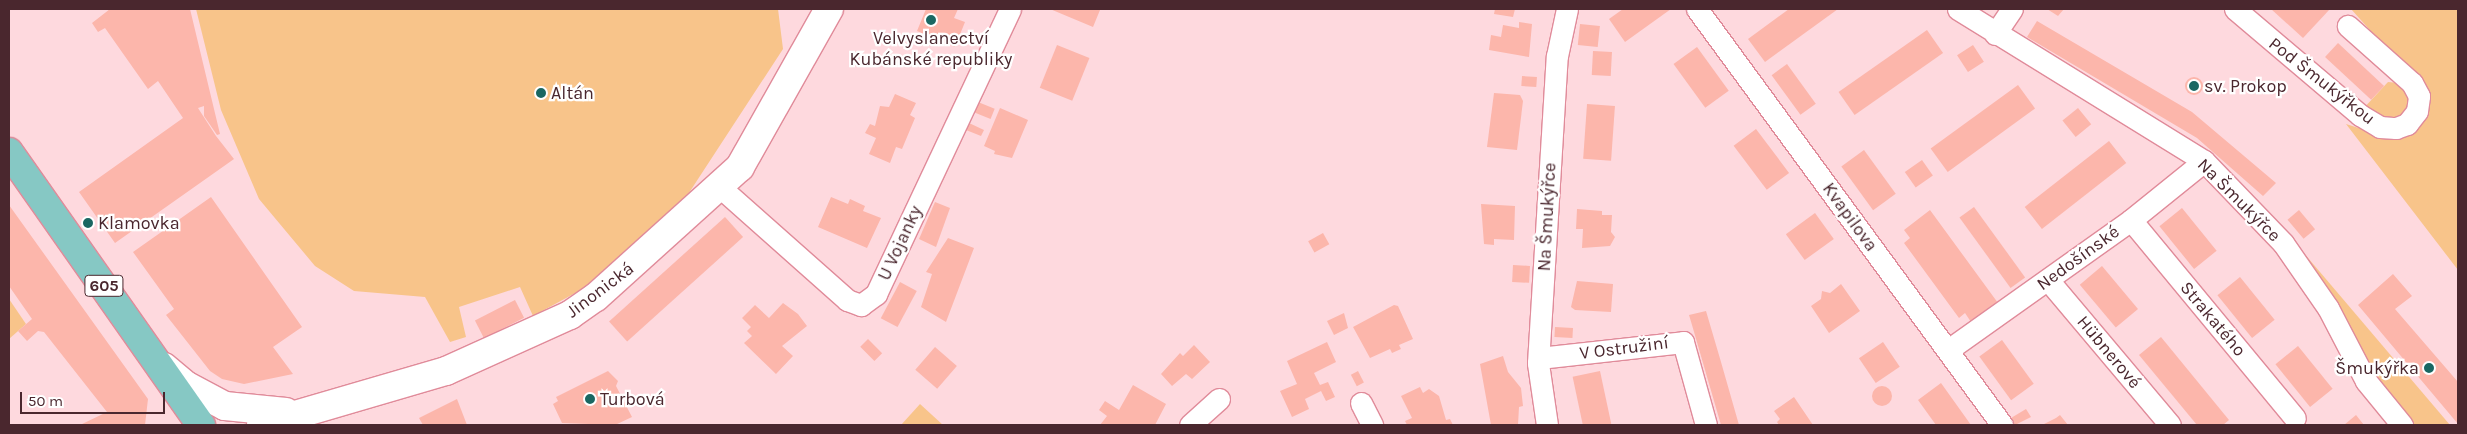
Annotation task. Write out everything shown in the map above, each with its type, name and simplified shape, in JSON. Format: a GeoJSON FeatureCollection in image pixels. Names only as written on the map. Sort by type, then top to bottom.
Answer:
{"type":"FeatureCollection","features":[{"type":"Feature","properties":{"kind":"main road","name":"605"},"geometry":{"type":"LineString","coordinates":[[9,152],[201,425]]}},
{"type":"Feature","properties":{"kind":"street","name":"Jinonická"},"geometry":{"type":"LineString","coordinates":[[261,425],[293,419],[446,371],[570,315],[632,267],[721,188],[747,155],[829,9]]}},
{"type":"Feature","properties":{"kind":"street","name":"U Vojanky"},"geometry":{"type":"LineString","coordinates":[[721,188],[846,300],[861,305],[876,294],[1010,9]]}},
{"type":"Feature","properties":{"kind":"street","name":"Na Šmukýřce"},"geometry":{"type":"LineString","coordinates":[[1547,425],[1539,358],[1557,56],[1566,9]]}},
{"type":"Feature","properties":{"kind":"street","name":"Kvapilova"},"geometry":{"type":"LineString","coordinates":[[1697,9],[2002,425]]}},
{"type":"Feature","properties":{"kind":"street","name":"Na Šmukýřce"},"geometry":{"type":"LineString","coordinates":[[1958,9],[1995,34],[2204,161],[2283,243],[2328,308],[2366,380],[2402,425]]}},
{"type":"Feature","properties":{"kind":"street"},"geometry":{"type":"LineString","coordinates":[[1995,34],[2012,9]]}},
{"type":"Feature","properties":{"kind":"street","name":"Pod Šmukýřkou"},"geometry":{"type":"LineString","coordinates":[[2235,9],[2360,115],[2380,127],[2396,128],[2407,124],[2417,111],[2419,96],[2412,83],[2348,26]]}},
{"type":"Feature","properties":{"kind":"street","name":"Nedošínské"},"geometry":{"type":"LineString","coordinates":[[1948,350],[2131,220],[2204,161]]}},
{"type":"Feature","properties":{"kind":"street","name":"Strakatého"},"geometry":{"type":"LineString","coordinates":[[2131,220],[2295,418]]}},
{"type":"Feature","properties":{"kind":"street","name":"Hübnerové"},"geometry":{"type":"LineString","coordinates":[[2048,280],[2170,425]]}},
{"type":"Feature","properties":{"kind":"street","name":"V Ostružiní"},"geometry":{"type":"LineString","coordinates":[[1539,358],[1683,342],[1706,425]]}},
{"type":"Feature","properties":{"kind":"street"},"geometry":{"type":"LineString","coordinates":[[159,364],[187,386],[225,406],[293,419]]}},
{"type":"Feature","properties":{"kind":"street"},"geometry":{"type":"LineString","coordinates":[[1190,425],[1218,399]]}},
{"type":"Feature","properties":{"kind":"street"},"geometry":{"type":"LineString","coordinates":[[1362,403],[1372,425]]}},
{"type":"Feature","properties":{"kind":"shaded area"},"geometry":{"type":"Polygon","coordinates":[[[196,9],[778,9],[783,49],[683,202],[590,285],[533,316],[520,287],[459,307],[466,337],[450,342],[425,297],[354,291],[315,266],[259,199],[221,110],[196,9]]]}},
{"type":"Feature","properties":{"kind":"shaded area"},"geometry":{"type":"Polygon","coordinates":[[[2351,9],[2458,9],[2458,270],[2346,124],[2381,135],[2400,135],[2423,89],[2351,9]]]}},
{"type":"Feature","properties":{"kind":"shaded area"},"geometry":{"type":"Polygon","coordinates":[[[2388,82],[2399,83],[2412,100],[2402,122],[2362,110],[2388,82]]]}},
{"type":"Feature","properties":{"kind":"shaded area"},"geometry":{"type":"Polygon","coordinates":[[[2297,245],[2450,425],[2411,425],[2374,379],[2297,245]]]}},
{"type":"Feature","properties":{"kind":"shaded area"},"geometry":{"type":"Polygon","coordinates":[[[9,299],[26,324],[9,339],[9,299]]]}},
{"type":"Feature","properties":{"kind":"shaded area"},"geometry":{"type":"Polygon","coordinates":[[[920,404],[943,425],[901,425],[920,404]]]}},
{"type":"Feature","properties":{"kind":"building"},"geometry":{"type":"Polygon","coordinates":[[[110,9],[190,9],[220,134],[217,135],[204,116],[204,106],[198,108],[216,136],[234,159],[115,243],[79,192],[183,118],[158,81],[148,89],[105,28],[98,32],[92,23],[110,9]]]}},
{"type":"Feature","properties":{"kind":"building"},"geometry":{"type":"Polygon","coordinates":[[[926,9],[958,9],[954,18],[965,22],[955,47],[917,31],[926,9]]]}},
{"type":"Feature","properties":{"kind":"building"},"geometry":{"type":"Polygon","coordinates":[[[1050,9],[1105,9],[1100,10],[1093,27],[1050,9]]]}},
{"type":"Feature","properties":{"kind":"building"},"geometry":{"type":"Polygon","coordinates":[[[1495,9],[1515,9],[1513,17],[1494,14],[1495,9]]]}},
{"type":"Feature","properties":{"kind":"building"},"geometry":{"type":"Polygon","coordinates":[[[1623,9],[1671,9],[1625,42],[1609,19],[1623,9]]]}},
{"type":"Feature","properties":{"kind":"building"},"geometry":{"type":"Polygon","coordinates":[[[1789,9],[1838,9],[1765,62],[1748,39],[1789,9]]]}},
{"type":"Feature","properties":{"kind":"building"},"geometry":{"type":"Polygon","coordinates":[[[2047,9],[2064,9],[2058,16],[2047,9]]]}},
{"type":"Feature","properties":{"kind":"building"},"geometry":{"type":"Polygon","coordinates":[[[2271,9],[2330,9],[2303,38],[2271,9]]]}},
{"type":"Feature","properties":{"kind":"building"},"geometry":{"type":"Polygon","coordinates":[[[2037,21],[2192,112],[2276,183],[2263,196],[2197,138],[2027,37],[2037,21]]]}},
{"type":"Feature","properties":{"kind":"building"},"geometry":{"type":"Polygon","coordinates":[[[1519,22],[1532,24],[1529,57],[1489,50],[1491,35],[1501,37],[1503,25],[1519,28],[1519,22]]]}},
{"type":"Feature","properties":{"kind":"building"},"geometry":{"type":"Polygon","coordinates":[[[1580,24],[1600,26],[1598,47],[1578,45],[1580,24]]]}},
{"type":"Feature","properties":{"kind":"building"},"geometry":{"type":"Polygon","coordinates":[[[1927,30],[1943,53],[1855,115],[1839,92],[1927,30]]]}},
{"type":"Feature","properties":{"kind":"building"},"geometry":{"type":"Polygon","coordinates":[[[2338,43],[2384,86],[2371,100],[2325,57],[2338,43]]]}},
{"type":"Feature","properties":{"kind":"building"},"geometry":{"type":"Polygon","coordinates":[[[1057,45],[1089,58],[1072,101],[1040,88],[1057,45]]]}},
{"type":"Feature","properties":{"kind":"building"},"geometry":{"type":"Polygon","coordinates":[[[1973,45],[1984,62],[1968,72],[1957,55],[1973,45]]]}},
{"type":"Feature","properties":{"kind":"building"},"geometry":{"type":"Polygon","coordinates":[[[1697,47],[1729,91],[1705,108],[1674,64],[1697,47]]]}},
{"type":"Feature","properties":{"kind":"building"},"geometry":{"type":"Polygon","coordinates":[[[1593,51],[1612,52],[1611,76],[1592,75],[1593,51]]]}},
{"type":"Feature","properties":{"kind":"building"},"geometry":{"type":"Polygon","coordinates":[[[1787,64],[1816,104],[1800,115],[1772,75],[1787,64]]]}},
{"type":"Feature","properties":{"kind":"building"},"geometry":{"type":"Polygon","coordinates":[[[1522,76],[1537,77],[1536,87],[1521,86],[1522,76]]]}},
{"type":"Feature","properties":{"kind":"building","name":"sv. Prokop"},"geometry":{"type":"Polygon","coordinates":[[[2194,77],[2200,80],[2203,86],[2200,92],[2194,95],[2188,92],[2185,86],[2188,80],[2194,77]]]}},
{"type":"Feature","properties":{"kind":"building"},"geometry":{"type":"Polygon","coordinates":[[[2018,85],[2035,108],[1948,172],[1931,148],[2018,85]]]}},
{"type":"Feature","properties":{"kind":"building"},"geometry":{"type":"Polygon","coordinates":[[[1494,93],[1520,95],[1523,101],[1517,150],[1487,147],[1494,93]]]}},
{"type":"Feature","properties":{"kind":"building"},"geometry":{"type":"Polygon","coordinates":[[[895,94],[916,103],[910,115],[915,118],[902,149],[896,147],[890,163],[869,154],[876,138],[865,133],[870,124],[875,126],[880,106],[889,107],[895,94]]]}},
{"type":"Feature","properties":{"kind":"building"},"geometry":{"type":"Polygon","coordinates":[[[978,102],[995,109],[991,119],[974,112],[978,102]]]}},
{"type":"Feature","properties":{"kind":"building"},"geometry":{"type":"Polygon","coordinates":[[[1587,104],[1615,106],[1611,161],[1583,159],[1587,104]]]}},
{"type":"Feature","properties":{"kind":"building"},"geometry":{"type":"Polygon","coordinates":[[[1000,108],[1028,120],[1012,158],[994,154],[995,151],[984,146],[1000,108]]]}},
{"type":"Feature","properties":{"kind":"building"},"geometry":{"type":"Polygon","coordinates":[[[2078,108],[2091,124],[2076,137],[2062,121],[2078,108]]]}},
{"type":"Feature","properties":{"kind":"building"},"geometry":{"type":"Polygon","coordinates":[[[969,123],[984,130],[981,136],[966,130],[969,123]]]}},
{"type":"Feature","properties":{"kind":"building"},"geometry":{"type":"Polygon","coordinates":[[[1756,129],[1789,173],[1767,190],[1734,146],[1756,129]]]}},
{"type":"Feature","properties":{"kind":"building"},"geometry":{"type":"Polygon","coordinates":[[[2109,141],[2126,163],[2042,229],[2025,207],[2109,141]]]}},
{"type":"Feature","properties":{"kind":"building"},"geometry":{"type":"Polygon","coordinates":[[[1864,150],[1896,194],[1873,210],[1841,166],[1864,150]]]}},
{"type":"Feature","properties":{"kind":"building"},"geometry":{"type":"Polygon","coordinates":[[[1922,160],[1933,176],[1916,188],[1905,172],[1922,160]]]}},
{"type":"Feature","properties":{"kind":"building"},"geometry":{"type":"Polygon","coordinates":[[[211,197],[302,327],[273,347],[293,374],[244,384],[222,379],[210,371],[166,315],[174,309],[133,252],[211,197]]]}},
{"type":"Feature","properties":{"kind":"building"},"geometry":{"type":"Polygon","coordinates":[[[831,197],[848,204],[850,199],[865,206],[863,211],[881,218],[867,248],[818,227],[831,197]]]}},
{"type":"Feature","properties":{"kind":"building"},"geometry":{"type":"Polygon","coordinates":[[[935,202],[950,208],[936,247],[919,239],[935,202]]]}},
{"type":"Feature","properties":{"kind":"building"},"geometry":{"type":"Polygon","coordinates":[[[1481,204],[1515,206],[1514,240],[1494,239],[1494,245],[1484,244],[1481,204]]]}},
{"type":"Feature","properties":{"kind":"building"},"geometry":{"type":"Polygon","coordinates":[[[9,205],[148,399],[145,425],[80,425],[107,412],[44,332],[38,331],[27,341],[18,331],[32,319],[9,286],[9,205]]]}},
{"type":"Feature","properties":{"kind":"building"},"geometry":{"type":"Polygon","coordinates":[[[1974,207],[2025,277],[2011,288],[1959,218],[1974,207]]]}},
{"type":"Feature","properties":{"kind":"building"},"geometry":{"type":"Polygon","coordinates":[[[2182,208],[2217,251],[2194,269],[2159,226],[2182,208]]]}},
{"type":"Feature","properties":{"kind":"building"},"geometry":{"type":"Polygon","coordinates":[[[1577,209],[1602,211],[1602,215],[1612,215],[1611,232],[1615,237],[1610,246],[1582,248],[1583,229],[1576,229],[1577,209]]]}},
{"type":"Feature","properties":{"kind":"building"},"geometry":{"type":"Polygon","coordinates":[[[1930,210],[1998,303],[1971,322],[1965,313],[1959,318],[1904,243],[1910,238],[1904,230],[1930,210]]]}},
{"type":"Feature","properties":{"kind":"building"},"geometry":{"type":"Polygon","coordinates":[[[2299,210],[2315,229],[2304,239],[2288,220],[2299,210]]]}},
{"type":"Feature","properties":{"kind":"building"},"geometry":{"type":"Polygon","coordinates":[[[1815,213],[1834,239],[1805,260],[1786,234],[1815,213]]]}},
{"type":"Feature","properties":{"kind":"building"},"geometry":{"type":"Polygon","coordinates":[[[725,217],[743,237],[627,341],[609,321],[725,217]]]}},
{"type":"Feature","properties":{"kind":"building"},"geometry":{"type":"Polygon","coordinates":[[[1323,233],[1329,244],[1314,253],[1308,241],[1323,233]]]}},
{"type":"Feature","properties":{"kind":"building"},"geometry":{"type":"Polygon","coordinates":[[[948,238],[974,248],[946,322],[921,307],[932,274],[926,272],[948,238]]]}},
{"type":"Feature","properties":{"kind":"building"},"geometry":{"type":"Polygon","coordinates":[[[1513,265],[1530,266],[1529,283],[1512,282],[1513,265]]]}},
{"type":"Feature","properties":{"kind":"building"},"geometry":{"type":"Polygon","coordinates":[[[2102,266],[2138,309],[2116,328],[2080,285],[2102,266]]]}},
{"type":"Feature","properties":{"kind":"building"},"geometry":{"type":"Polygon","coordinates":[[[2393,274],[2412,296],[2395,309],[2458,382],[2458,424],[2358,305],[2393,274]]]}},
{"type":"Feature","properties":{"kind":"building"},"geometry":{"type":"Polygon","coordinates":[[[2240,277],[2275,320],[2252,338],[2217,295],[2240,277]]]}},
{"type":"Feature","properties":{"kind":"building"},"geometry":{"type":"Polygon","coordinates":[[[1577,281],[1613,284],[1611,312],[1575,310],[1571,307],[1577,281]]]}},
{"type":"Feature","properties":{"kind":"building"},"geometry":{"type":"Polygon","coordinates":[[[900,282],[917,291],[898,327],[881,318],[900,282]]]}},
{"type":"Feature","properties":{"kind":"building"},"geometry":{"type":"Polygon","coordinates":[[[1841,284],[1860,311],[1829,333],[1811,306],[1821,299],[1822,291],[1830,293],[1841,284]]]}},
{"type":"Feature","properties":{"kind":"building"},"geometry":{"type":"Polygon","coordinates":[[[515,300],[524,318],[484,338],[475,320],[515,300]]]}},
{"type":"Feature","properties":{"kind":"building"},"geometry":{"type":"Polygon","coordinates":[[[783,303],[798,314],[807,326],[782,346],[793,356],[776,374],[744,343],[752,336],[747,331],[751,327],[742,318],[755,305],[769,318],[783,303]]]}},
{"type":"Feature","properties":{"kind":"building"},"geometry":{"type":"Polygon","coordinates":[[[1394,305],[1398,306],[1413,339],[1399,345],[1401,349],[1392,353],[1390,349],[1370,358],[1353,327],[1394,305]]]}},
{"type":"Feature","properties":{"kind":"building"},"geometry":{"type":"Polygon","coordinates":[[[1706,311],[1739,425],[1721,425],[1689,315],[1706,311]]]}},
{"type":"Feature","properties":{"kind":"building"},"geometry":{"type":"Polygon","coordinates":[[[1344,313],[1348,328],[1334,335],[1327,321],[1344,313]]]}},
{"type":"Feature","properties":{"kind":"building"},"geometry":{"type":"Polygon","coordinates":[[[1555,327],[1573,328],[1572,338],[1554,337],[1555,327]]]}},
{"type":"Feature","properties":{"kind":"building"},"geometry":{"type":"Polygon","coordinates":[[[2161,337],[2229,420],[2223,425],[2197,425],[2139,355],[2161,337]]]}},
{"type":"Feature","properties":{"kind":"building"},"geometry":{"type":"Polygon","coordinates":[[[868,339],[882,353],[874,361],[860,347],[868,339]]]}},
{"type":"Feature","properties":{"kind":"building"},"geometry":{"type":"Polygon","coordinates":[[[2002,340],[2034,384],[2011,400],[1979,356],[2002,340]]]}},
{"type":"Feature","properties":{"kind":"building"},"geometry":{"type":"Polygon","coordinates":[[[1327,342],[1336,362],[1314,373],[1320,385],[1328,382],[1335,397],[1326,401],[1321,391],[1305,399],[1309,409],[1292,417],[1280,391],[1297,384],[1287,361],[1327,342]]]}},
{"type":"Feature","properties":{"kind":"building"},"geometry":{"type":"Polygon","coordinates":[[[1883,342],[1900,367],[1876,383],[1859,358],[1883,342]]]}},
{"type":"Feature","properties":{"kind":"building"},"geometry":{"type":"Polygon","coordinates":[[[1194,345],[1210,362],[1192,379],[1186,374],[1172,386],[1161,374],[1180,353],[1183,356],[1194,345]]]}},
{"type":"Feature","properties":{"kind":"building"},"geometry":{"type":"Polygon","coordinates":[[[2298,346],[2333,389],[2310,407],[2275,364],[2298,346]]]}},
{"type":"Feature","properties":{"kind":"building"},"geometry":{"type":"Polygon","coordinates":[[[935,347],[957,366],[937,389],[915,370],[935,347]]]}},
{"type":"Feature","properties":{"kind":"building"},"geometry":{"type":"Polygon","coordinates":[[[1503,356],[1508,372],[1521,388],[1523,406],[1519,407],[1518,425],[1491,425],[1480,364],[1503,356]]]}},
{"type":"Feature","properties":{"kind":"building","name":"Turbová"},"geometry":{"type":"Polygon","coordinates":[[[608,371],[618,381],[616,386],[632,417],[615,425],[562,423],[553,404],[558,401],[556,397],[608,371]]]}},
{"type":"Feature","properties":{"kind":"building"},"geometry":{"type":"Polygon","coordinates":[[[1358,371],[1364,383],[1357,386],[1351,375],[1358,371]]]}},
{"type":"Feature","properties":{"kind":"building"},"geometry":{"type":"Polygon","coordinates":[[[1600,371],[1611,424],[1583,425],[1573,377],[1600,371]]]}},
{"type":"Feature","properties":{"kind":"building"},"geometry":{"type":"Polygon","coordinates":[[[1941,383],[1971,425],[1936,425],[1918,400],[1941,383]]]}},
{"type":"Feature","properties":{"kind":"building"},"geometry":{"type":"Polygon","coordinates":[[[1133,385],[1166,404],[1155,425],[1100,425],[1107,416],[1099,410],[1105,401],[1119,410],[1133,385]]]}},
{"type":"Feature","properties":{"kind":"building"},"geometry":{"type":"Polygon","coordinates":[[[1882,386],[1889,389],[1892,396],[1889,403],[1882,406],[1875,403],[1872,396],[1875,389],[1882,386]]]}},
{"type":"Feature","properties":{"kind":"building"},"geometry":{"type":"Polygon","coordinates":[[[1420,387],[1423,393],[1429,389],[1439,396],[1446,420],[1450,419],[1453,425],[1407,425],[1405,421],[1412,418],[1401,396],[1420,387]]]}},
{"type":"Feature","properties":{"kind":"building"},"geometry":{"type":"Polygon","coordinates":[[[1794,397],[1813,425],[1779,425],[1777,422],[1780,419],[1774,411],[1794,397]]]}},
{"type":"Feature","properties":{"kind":"building"},"geometry":{"type":"Polygon","coordinates":[[[457,399],[467,425],[423,425],[419,418],[457,399]]]}},
{"type":"Feature","properties":{"kind":"building"},"geometry":{"type":"Polygon","coordinates":[[[2026,409],[2031,417],[2015,425],[2011,418],[2026,409]]]}},
{"type":"Feature","properties":{"kind":"building"},"geometry":{"type":"Polygon","coordinates":[[[2060,415],[2068,425],[2042,425],[2056,418],[2060,415]]]}},
{"type":"Feature","properties":{"kind":"building"},"geometry":{"type":"Polygon","coordinates":[[[2356,415],[2364,425],[2344,425],[2356,415]]]}},
{"type":"Feature","properties":{"kind":"place","name":"Velvyslanectví Kubánské republiky"},"geometry":{"type":"Point","coordinates":[931,20]}},
{"type":"Feature","properties":{"kind":"place","name":"sv. Prokop"},"geometry":{"type":"Point","coordinates":[2194,86]}},
{"type":"Feature","properties":{"kind":"place","name":"Altán"},"geometry":{"type":"Point","coordinates":[541,93]}},
{"type":"Feature","properties":{"kind":"place","name":"Klamovka"},"geometry":{"type":"Point","coordinates":[88,223]}},
{"type":"Feature","properties":{"kind":"place","name":"Šmukýřka"},"geometry":{"type":"Point","coordinates":[2429,368]}},
{"type":"Feature","properties":{"kind":"place","name":"Turbová"},"geometry":{"type":"Point","coordinates":[590,399]}}]}
